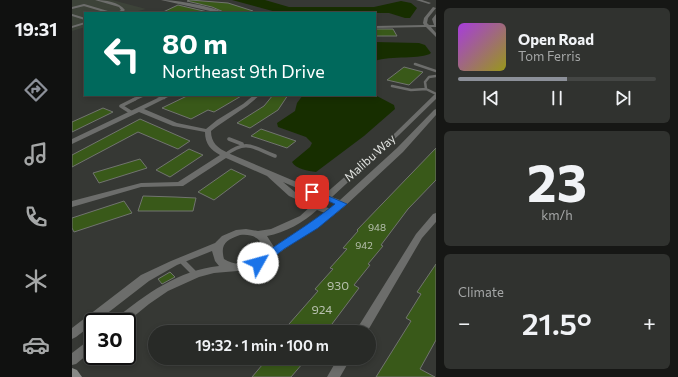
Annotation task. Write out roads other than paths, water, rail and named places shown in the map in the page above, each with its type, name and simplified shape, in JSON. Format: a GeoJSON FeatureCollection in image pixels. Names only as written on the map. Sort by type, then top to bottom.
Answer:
{"type":"FeatureCollection","features":[{"type":"Feature","properties":{"kind":"street"},"geometry":{"type":"LineString","coordinates":[[97,0],[120,6],[123,10],[120,12]]}},
{"type":"Feature","properties":{"kind":"street"},"geometry":{"type":"LineString","coordinates":[[163,0],[220,12]]}},
{"type":"Feature","properties":{"kind":"street"},"geometry":{"type":"LineString","coordinates":[[173,2],[180,0]]}},
{"type":"Feature","properties":{"kind":"street"},"geometry":{"type":"LineString","coordinates":[[418,0],[431,1],[430,6],[435,8],[426,18],[428,27],[436,36]]}},
{"type":"Feature","properties":{"kind":"street"},"geometry":{"type":"LineString","coordinates":[[376,27],[436,27],[434,19],[436,15]]}},
{"type":"Feature","properties":{"kind":"street"},"geometry":{"type":"LineString","coordinates":[[72,27],[84,24]]}},
{"type":"Feature","properties":{"kind":"street","name":"Malibu Way"},"geometry":{"type":"LineString","coordinates":[[72,334],[145,278],[181,260],[219,245],[222,241],[233,234],[246,232],[257,234],[273,232],[303,218],[436,95]]}},
{"type":"Feature","properties":{"kind":"street"},"geometry":{"type":"LineString","coordinates":[[72,142],[167,96]]}},
{"type":"Feature","properties":{"kind":"street"},"geometry":{"type":"LineString","coordinates":[[256,96],[246,105],[213,125],[208,132],[207,139],[212,147],[225,155],[342,204]]}},
{"type":"Feature","properties":{"kind":"street"},"geometry":{"type":"LineString","coordinates":[[140,110],[175,125],[208,132]]}},
{"type":"Feature","properties":{"kind":"street"},"geometry":{"type":"LineString","coordinates":[[418,113],[434,116]]}},
{"type":"Feature","properties":{"kind":"street","name":"Malibu Way"},"geometry":{"type":"LineString","coordinates":[[130,313],[140,304],[173,284],[195,274],[247,267],[258,263],[342,204],[434,116]]}},
{"type":"Feature","properties":{"kind":"street"},"geometry":{"type":"LineString","coordinates":[[72,204],[141,185],[180,184],[225,155]]}},
{"type":"Feature","properties":{"kind":"street"},"geometry":{"type":"LineString","coordinates":[[270,174],[275,181],[292,194],[331,213]]}},
{"type":"Feature","properties":{"kind":"street"},"geometry":{"type":"LineString","coordinates":[[365,325],[419,236],[436,216]]}},
{"type":"Feature","properties":{"kind":"street"},"geometry":{"type":"LineString","coordinates":[[257,234],[267,241],[269,249],[266,257]]}},
{"type":"Feature","properties":{"kind":"street"},"geometry":{"type":"LineString","coordinates":[[219,245],[217,252],[220,259],[226,265],[235,268]]}},
{"type":"Feature","properties":{"kind":"street"},"geometry":{"type":"LineString","coordinates":[[72,360],[84,350]]}},
{"type":"Feature","properties":{"kind":"street"},"geometry":{"type":"LineString","coordinates":[[333,377],[341,365]]}},
{"type":"Feature","properties":{"kind":"lane"},"geometry":{"type":"LineString","coordinates":[[72,8],[84,5],[108,12]]}},
{"type":"Feature","properties":{"kind":"lane"},"geometry":{"type":"LineString","coordinates":[[72,15],[84,19]]}},
{"type":"Feature","properties":{"kind":"lane"},"geometry":{"type":"LineString","coordinates":[[415,64],[436,71]]}},
{"type":"Feature","properties":{"kind":"lane"},"geometry":{"type":"LineString","coordinates":[[426,89],[426,80],[436,76]]}},
{"type":"Feature","properties":{"kind":"lane"},"geometry":{"type":"LineString","coordinates":[[392,86],[411,90],[426,89],[436,95]]}},
{"type":"Feature","properties":{"kind":"lane"},"geometry":{"type":"LineString","coordinates":[[132,113],[121,106],[142,96]]}},
{"type":"Feature","properties":{"kind":"lane"},"geometry":{"type":"LineString","coordinates":[[229,138],[275,156]]}},
{"type":"Feature","properties":{"kind":"lane"},"geometry":{"type":"LineString","coordinates":[[225,155],[237,146],[245,145]]}},
{"type":"Feature","properties":{"kind":"lane"},"geometry":{"type":"LineString","coordinates":[[181,260],[195,274]]}}]}
